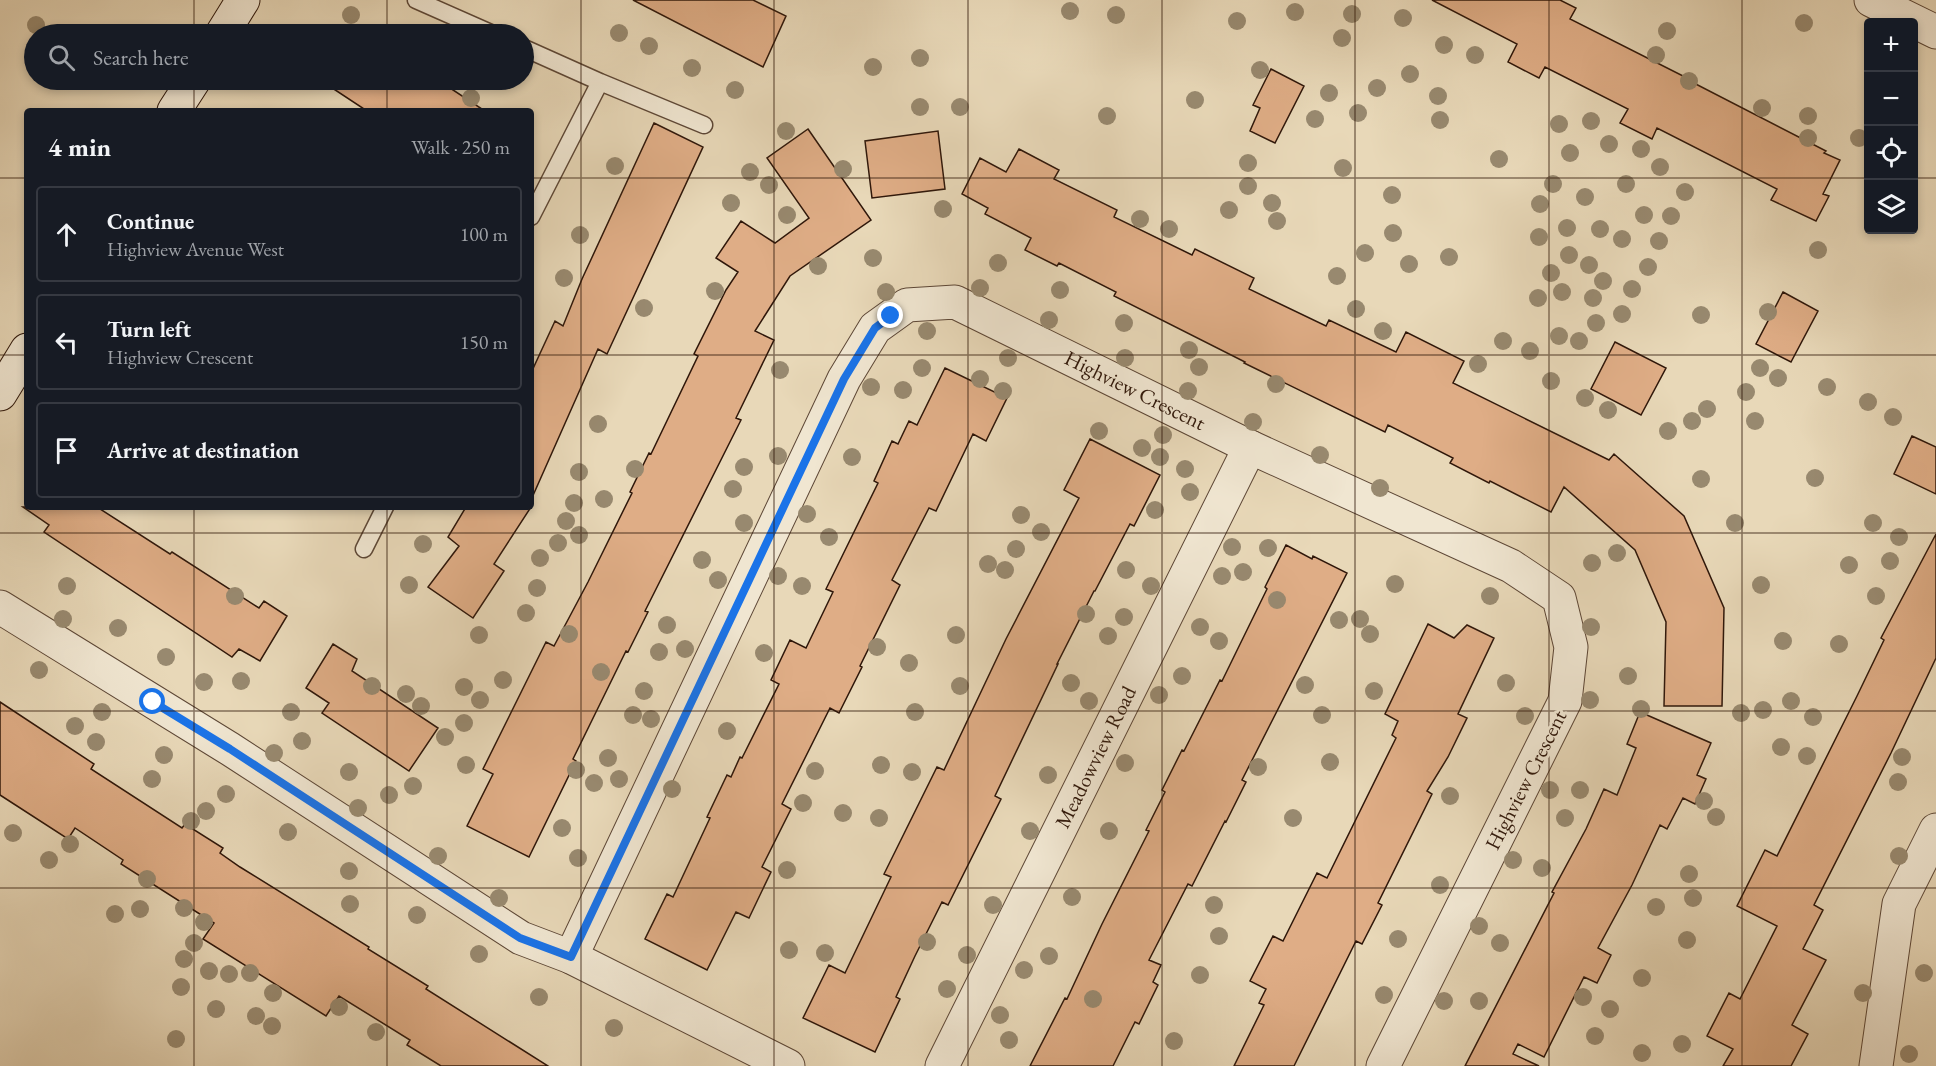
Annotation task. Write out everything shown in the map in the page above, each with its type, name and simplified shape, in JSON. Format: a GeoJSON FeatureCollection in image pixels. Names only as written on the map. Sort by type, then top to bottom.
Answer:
{"type":"FeatureCollection","features":[{"type":"Feature","properties":{"kind":"street"},"geometry":{"type":"LineString","coordinates":[[228,24],[243,0]]}},
{"type":"Feature","properties":{"kind":"street"},"geometry":{"type":"LineString","coordinates":[[1871,0],[1936,32]]}},
{"type":"Feature","properties":{"kind":"street"},"geometry":{"type":"LineString","coordinates":[[176,108],[188,90]]}},
{"type":"Feature","properties":{"kind":"street","name":"Highview Crescent"},"geometry":{"type":"LineString","coordinates":[[571,957],[844,379],[875,328],[906,305],[955,302],[1250,447],[1511,566],[1559,598],[1571,647],[1565,702],[1383,1066]]}},
{"type":"Feature","properties":{"kind":"street"},"geometry":{"type":"LineString","coordinates":[[0,394],[24,355]]}},
{"type":"Feature","properties":{"kind":"street","name":"Meadowview Road"},"geometry":{"type":"LineString","coordinates":[[942,1066],[1250,447]]}},
{"type":"Feature","properties":{"kind":"street"},"geometry":{"type":"LineString","coordinates":[[0,607],[230,749],[520,938],[571,957],[788,1066]]}},
{"type":"Feature","properties":{"kind":"street"},"geometry":{"type":"LineString","coordinates":[[1876,1066],[1899,904],[1936,830]]}},
{"type":"Feature","properties":{"kind":"lane"},"geometry":{"type":"LineString","coordinates":[[416,0],[470,24]]}},
{"type":"Feature","properties":{"kind":"lane"},"geometry":{"type":"LineString","coordinates":[[534,52],[704,125]]}},
{"type":"Feature","properties":{"kind":"lane"},"geometry":{"type":"LineString","coordinates":[[534,211],[600,82]]}},
{"type":"Feature","properties":{"kind":"lane"},"geometry":{"type":"LineString","coordinates":[[364,549],[384,510]]}},
{"type":"Feature","properties":{"kind":"building"},"geometry":{"type":"Polygon","coordinates":[[[633,0],[753,0],[786,16],[763,67],[633,0]]]}},
{"type":"Feature","properties":{"kind":"building"},"geometry":{"type":"Polygon","coordinates":[[[1432,0],[1560,0],[1576,8],[1570,19],[1826,151],[1824,153],[1840,160],[1823,194],[1829,196],[1816,221],[1771,200],[1777,189],[1657,128],[1652,139],[1620,123],[1628,109],[1545,67],[1539,78],[1508,62],[1517,44],[1432,0]]]}},
{"type":"Feature","properties":{"kind":"building"},"geometry":{"type":"Polygon","coordinates":[[[1271,69],[1304,86],[1275,143],[1250,131],[1260,108],[1253,105],[1271,69]]]}},
{"type":"Feature","properties":{"kind":"building"},"geometry":{"type":"Polygon","coordinates":[[[335,90],[453,90],[480,108],[362,108],[335,90]]]}},
{"type":"Feature","properties":{"kind":"building"},"geometry":{"type":"Polygon","coordinates":[[[654,123],[703,147],[607,354],[598,349],[534,493],[534,366],[555,321],[563,326],[582,279],[654,123]]]}},
{"type":"Feature","properties":{"kind":"building"},"geometry":{"type":"Polygon","coordinates":[[[808,129],[871,220],[790,276],[755,331],[774,340],[736,418],[741,420],[645,611],[648,612],[628,652],[626,651],[573,759],[576,761],[529,857],[467,826],[493,774],[483,769],[546,642],[554,646],[588,582],[698,356],[694,354],[726,290],[738,272],[716,258],[741,221],[775,243],[809,218],[767,158],[808,129]]]}},
{"type":"Feature","properties":{"kind":"building"},"geometry":{"type":"Polygon","coordinates":[[[938,131],[945,189],[872,198],[865,141],[938,131]]]}},
{"type":"Feature","properties":{"kind":"building"},"geometry":{"type":"Polygon","coordinates":[[[1019,149],[1059,170],[1054,179],[1117,210],[1114,217],[1192,255],[1195,249],[1254,278],[1249,289],[1326,326],[1329,320],[1396,352],[1406,332],[1464,361],[1453,383],[1609,460],[1614,454],[1684,516],[1724,608],[1722,706],[1664,706],[1666,622],[1635,550],[1564,487],[1551,512],[1450,463],[1453,458],[1388,425],[1385,432],[1114,296],[1116,292],[1059,263],[1057,266],[1025,250],[1031,238],[985,214],[988,208],[962,194],[980,158],[1006,172],[1019,149]]]}},
{"type":"Feature","properties":{"kind":"building"},"geometry":{"type":"Polygon","coordinates":[[[1783,292],[1818,311],[1791,362],[1756,344],[1783,292]]]}},
{"type":"Feature","properties":{"kind":"building"},"geometry":{"type":"Polygon","coordinates":[[[1615,342],[1666,368],[1641,415],[1591,389],[1615,342]]]}},
{"type":"Feature","properties":{"kind":"building"},"geometry":{"type":"Polygon","coordinates":[[[945,368],[1007,398],[986,441],[973,434],[936,511],[929,508],[892,580],[900,585],[860,666],[862,667],[839,713],[830,708],[782,804],[791,809],[762,867],[771,872],[749,918],[736,912],[707,970],[645,939],[667,894],[673,897],[710,818],[707,817],[727,775],[731,777],[740,757],[742,758],[779,684],[771,680],[790,640],[806,648],[833,592],[826,589],[878,483],[874,481],[892,441],[898,444],[909,421],[917,425],[945,368]]]}},
{"type":"Feature","properties":{"kind":"building"},"geometry":{"type":"Polygon","coordinates":[[[1912,436],[1936,447],[1936,494],[1894,474],[1912,436]]]}},
{"type":"Feature","properties":{"kind":"building"},"geometry":{"type":"Polygon","coordinates":[[[1090,439],[1160,475],[1134,526],[1130,524],[1057,664],[995,796],[1001,799],[948,905],[942,902],[915,956],[896,997],[900,999],[875,1052],[803,1018],[829,965],[845,973],[891,877],[884,874],[937,767],[944,770],[1006,639],[1079,498],[1064,490],[1090,439]]]}},
{"type":"Feature","properties":{"kind":"building"},"geometry":{"type":"Polygon","coordinates":[[[27,510],[102,510],[259,608],[264,601],[287,616],[260,661],[239,649],[232,657],[44,532],[49,525],[27,510]]]}},
{"type":"Feature","properties":{"kind":"building"},"geometry":{"type":"Polygon","coordinates":[[[464,510],[529,510],[494,564],[504,571],[473,618],[428,587],[459,546],[448,537],[464,510]]]}},
{"type":"Feature","properties":{"kind":"building"},"geometry":{"type":"Polygon","coordinates":[[[1936,534],[1936,658],[1814,905],[1823,910],[1803,949],[1826,960],[1792,1025],[1808,1034],[1791,1066],[1723,1066],[1733,1049],[1707,1036],[1729,993],[1740,999],[1777,926],[1737,906],[1765,850],[1777,856],[1884,640],[1881,638],[1936,534]]]}},
{"type":"Feature","properties":{"kind":"building"},"geometry":{"type":"Polygon","coordinates":[[[1286,545],[1312,559],[1313,556],[1347,573],[1242,780],[1246,782],[1226,822],[1192,886],[1188,884],[1149,960],[1161,965],[1153,982],[1158,985],[1139,1024],[1135,1022],[1113,1066],[1030,1066],[1065,998],[1067,999],[1149,831],[1146,830],[1165,792],[1162,790],[1220,680],[1222,681],[1286,545]]]}},
{"type":"Feature","properties":{"kind":"building"},"geometry":{"type":"Polygon","coordinates":[[[1428,624],[1454,638],[1467,625],[1494,638],[1458,714],[1467,718],[1448,757],[1427,791],[1432,794],[1378,903],[1382,905],[1362,944],[1356,941],[1294,1066],[1234,1066],[1264,1005],[1259,1003],[1266,989],[1250,981],[1273,936],[1283,941],[1317,873],[1327,878],[1396,738],[1392,735],[1398,721],[1385,714],[1428,624]]]}},
{"type":"Feature","properties":{"kind":"building"},"geometry":{"type":"Polygon","coordinates":[[[333,644],[357,659],[352,671],[438,728],[409,771],[322,713],[329,703],[306,688],[333,644]]]}},
{"type":"Feature","properties":{"kind":"building"},"geometry":{"type":"Polygon","coordinates":[[[0,702],[94,764],[91,769],[182,828],[185,824],[223,848],[220,853],[240,867],[369,947],[368,949],[428,986],[426,989],[548,1066],[441,1066],[407,1045],[410,1040],[339,996],[326,1016],[203,939],[214,923],[121,864],[123,860],[75,828],[68,839],[0,795],[0,702]]]}},
{"type":"Feature","properties":{"kind":"building"},"geometry":{"type":"Polygon","coordinates":[[[1640,712],[1711,743],[1697,775],[1706,779],[1695,804],[1683,798],[1667,829],[1660,825],[1632,885],[1598,948],[1611,955],[1597,983],[1584,977],[1544,1057],[1518,1044],[1513,1054],[1539,1066],[1465,1066],[1554,893],[1552,892],[1586,829],[1604,789],[1617,795],[1636,748],[1627,744],[1640,712]]]}},
{"type":"Feature","properties":{"kind":"route"},"geometry":{"type":"LineString","coordinates":[[153,702],[230,749],[520,938],[571,957],[844,379],[875,328],[891,316]]}}]}
